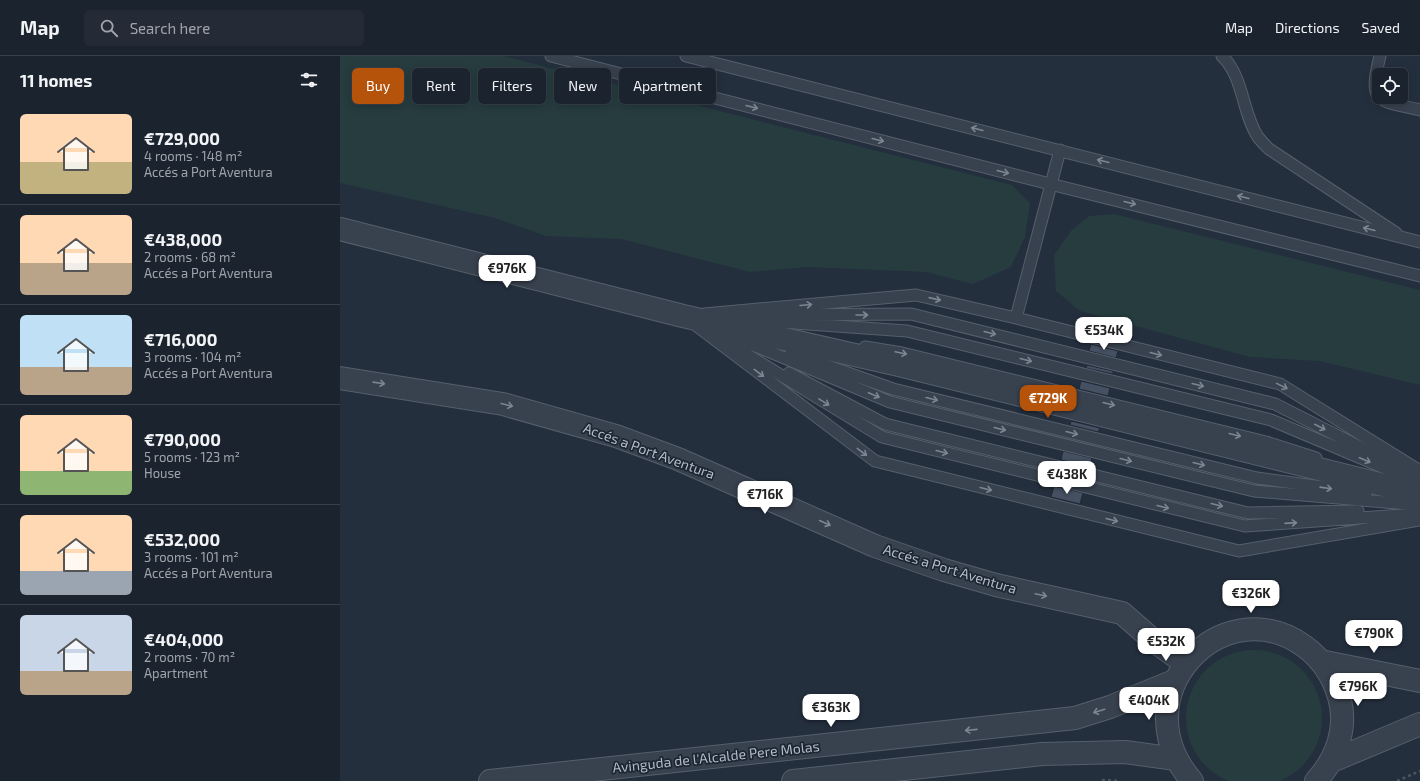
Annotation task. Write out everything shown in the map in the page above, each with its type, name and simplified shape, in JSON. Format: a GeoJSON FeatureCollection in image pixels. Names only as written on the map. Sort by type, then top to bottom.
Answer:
{"type":"FeatureCollection","features":[{"type":"Feature","properties":{"kind":"street"},"geometry":{"type":"LineString","coordinates":[[340,229],[683,316],[906,367],[1420,494]]}},
{"type":"Feature","properties":{"kind":"street","name":"Accés a Port Aventura"},"geometry":{"type":"LineString","coordinates":[[340,378],[503,404],[616,436],[678,459],[875,546],[996,585],[1122,613],[1154,641],[1180,672]]}},
{"type":"Feature","properties":{"kind":"street"},"geometry":{"type":"LineString","coordinates":[[1192,781],[1176,759],[1170,744],[1166,729],[1169,697],[1180,672],[1202,648],[1214,640],[1242,631],[1256,630],[1271,632],[1291,639],[1310,650],[1320,661],[1336,687],[1342,717],[1338,747],[1332,761],[1316,781]]}},
{"type":"Feature","properties":{"kind":"street"},"geometry":{"type":"LineString","coordinates":[[1320,661],[1420,681]]}},
{"type":"Feature","properties":{"kind":"street","name":"Avinguda de l'Alcalde Pere Molas"},"geometry":{"type":"LineString","coordinates":[[490,781],[1075,718],[1110,707],[1180,672]]}},
{"type":"Feature","properties":{"kind":"street"},"geometry":{"type":"LineString","coordinates":[[1332,761],[1420,724]]}},
{"type":"Feature","properties":{"kind":"street"},"geometry":{"type":"LineString","coordinates":[[793,781],[1042,754],[1124,752],[1176,759]]}},
{"type":"Feature","properties":{"kind":"lane"},"geometry":{"type":"LineString","coordinates":[[551,56],[1050,184],[1420,276]]}},
{"type":"Feature","properties":{"kind":"lane"},"geometry":{"type":"LineString","coordinates":[[686,56],[1420,242]]}},
{"type":"Feature","properties":{"kind":"lane"},"geometry":{"type":"LineString","coordinates":[[1222,56],[1240,87],[1250,120],[1258,137],[1269,149],[1403,238]]}},
{"type":"Feature","properties":{"kind":"lane"},"geometry":{"type":"LineString","coordinates":[[1380,56],[1374,88],[1379,97],[1386,102],[1420,110]]}},
{"type":"Feature","properties":{"kind":"lane"},"geometry":{"type":"LineString","coordinates":[[1016,318],[1060,150]]}},
{"type":"Feature","properties":{"kind":"lane"},"geometry":{"type":"LineString","coordinates":[[683,316],[916,295],[1016,318],[1280,384],[1420,471]]}},
{"type":"Feature","properties":{"kind":"lane"},"geometry":{"type":"LineString","coordinates":[[683,316],[911,314],[1275,404],[1420,478]]}},
{"type":"Feature","properties":{"kind":"lane"},"geometry":{"type":"LineString","coordinates":[[683,316],[907,331],[1271,420],[1420,483]]}},
{"type":"Feature","properties":{"kind":"lane"},"geometry":{"type":"LineString","coordinates":[[683,316],[902,353],[1266,442],[1420,490]]}},
{"type":"Feature","properties":{"kind":"lane"},"geometry":{"type":"LineString","coordinates":[[683,316],[901,391],[1257,478],[1420,501]]}},
{"type":"Feature","properties":{"kind":"lane"},"geometry":{"type":"LineString","coordinates":[[683,316],[890,402],[1254,491],[1420,505]]}},
{"type":"Feature","properties":{"kind":"lane"},"geometry":{"type":"LineString","coordinates":[[683,316],[885,424],[1248,513],[1420,510]]}},
{"type":"Feature","properties":{"kind":"lane"},"geometry":{"type":"LineString","coordinates":[[683,316],[882,437],[1245,526],[1420,514]]}},
{"type":"Feature","properties":{"kind":"lane"},"geometry":{"type":"LineString","coordinates":[[683,316],[875,461],[1239,551],[1420,520]]}},
{"type":"Feature","properties":{"kind":"path"},"geometry":{"type":"LineString","coordinates":[[1397,781],[1420,771]]}},
{"type":"Feature","properties":{"kind":"green space"},"geometry":{"type":"Polygon","coordinates":[[[340,56],[503,56],[554,69],[554,104],[611,104],[611,83],[619,85],[619,104],[692,104],[1012,185],[1030,203],[1025,237],[1011,267],[973,284],[926,272],[808,267],[750,272],[621,239],[546,236],[495,218],[340,183],[340,56]]]}},
{"type":"Feature","properties":{"kind":"green space"},"geometry":{"type":"Polygon","coordinates":[[[1114,214],[1420,290],[1420,385],[1320,361],[1250,357],[1080,311],[1056,291],[1054,255],[1071,231],[1089,216],[1114,214]]]}},
{"type":"Feature","properties":{"kind":"green space"},"geometry":{"type":"Polygon","coordinates":[[[1247,650],[1261,650],[1274,653],[1292,661],[1297,665],[1311,680],[1317,692],[1322,711],[1321,731],[1311,756],[1292,775],[1277,782],[1231,782],[1216,775],[1197,756],[1191,744],[1186,725],[1186,711],[1189,698],[1197,680],[1201,675],[1216,661],[1228,655],[1247,650]]]}},
{"type":"Feature","properties":{"kind":"building"},"geometry":{"type":"Polygon","coordinates":[[[1091,344],[1118,351],[1116,358],[1089,351],[1091,344]]]}},
{"type":"Feature","properties":{"kind":"building"},"geometry":{"type":"Polygon","coordinates":[[[1087,365],[1113,371],[1113,374],[1086,368],[1087,365]]]}},
{"type":"Feature","properties":{"kind":"building"},"geometry":{"type":"Polygon","coordinates":[[[1081,381],[1110,388],[1108,396],[1079,389],[1081,381]]]}},
{"type":"Feature","properties":{"kind":"building"},"geometry":{"type":"Polygon","coordinates":[[[1071,421],[1100,428],[1098,432],[1070,425],[1071,421]]]}},
{"type":"Feature","properties":{"kind":"building"},"geometry":{"type":"Polygon","coordinates":[[[1063,451],[1092,458],[1089,467],[1061,460],[1063,451]]]}},
{"type":"Feature","properties":{"kind":"building"},"geometry":{"type":"Polygon","coordinates":[[[1054,486],[1083,493],[1080,504],[1051,497],[1054,486]]]}}]}
